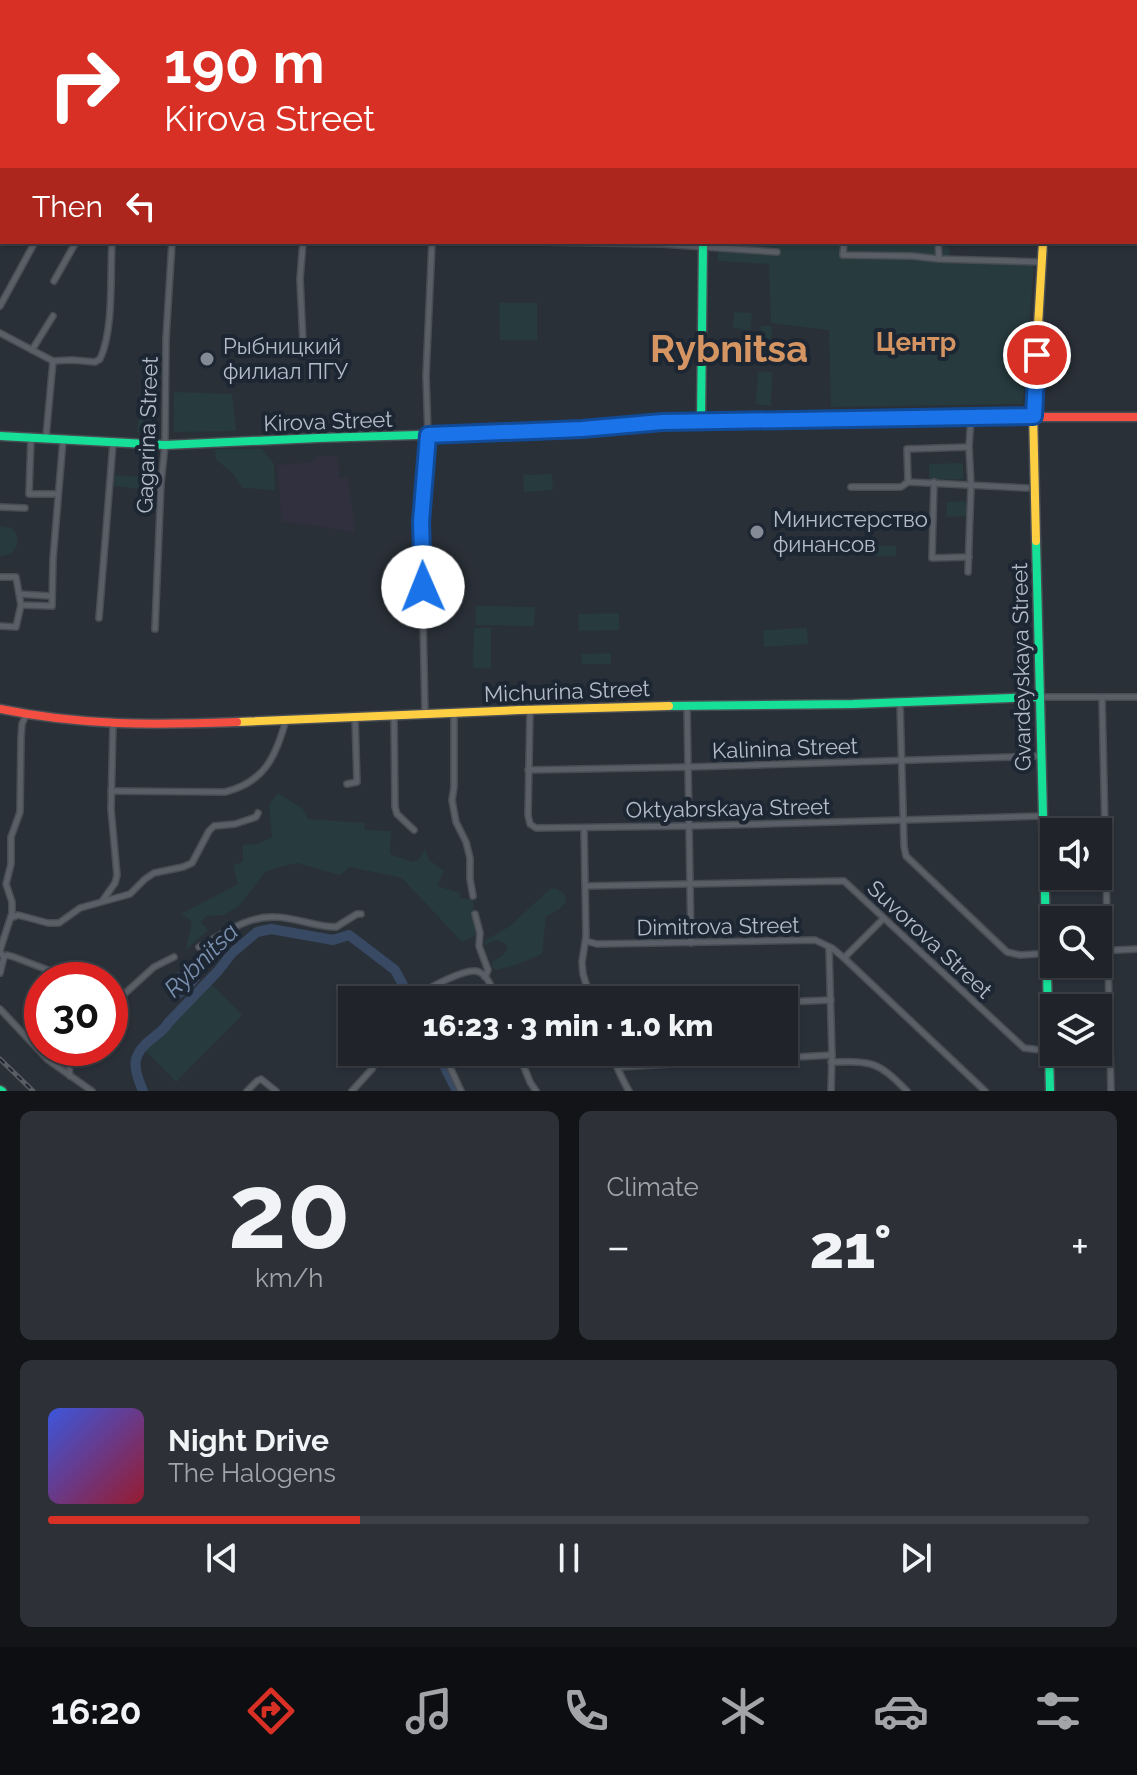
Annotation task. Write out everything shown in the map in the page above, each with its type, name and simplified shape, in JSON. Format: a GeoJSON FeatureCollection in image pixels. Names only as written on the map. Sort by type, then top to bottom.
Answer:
{"type":"FeatureCollection","features":[{"type":"Feature","properties":{"kind":"street"},"geometry":{"type":"LineString","coordinates":[[0,306],[34,244]]}},
{"type":"Feature","properties":{"kind":"street"},"geometry":{"type":"LineString","coordinates":[[54,281],[75,244]]}},
{"type":"Feature","properties":{"kind":"street"},"geometry":{"type":"LineString","coordinates":[[0,333],[53,361],[95,362],[100,359],[111,297],[111,244]]}},
{"type":"Feature","properties":{"kind":"street","name":"Gagarina Street"},"geometry":{"type":"LineString","coordinates":[[155,629],[172,244]]}},
{"type":"Feature","properties":{"kind":"street"},"geometry":{"type":"LineString","coordinates":[[251,346],[303,343],[300,279],[303,244]]}},
{"type":"Feature","properties":{"kind":"street"},"geometry":{"type":"LineString","coordinates":[[425,714],[421,522],[428,435],[426,376],[432,244]]}},
{"type":"Feature","properties":{"kind":"street"},"geometry":{"type":"LineString","coordinates":[[701,422],[703,244],[777,252]]}},
{"type":"Feature","properties":{"kind":"street"},"geometry":{"type":"LineString","coordinates":[[844,244],[843,255],[1042,262]]}},
{"type":"Feature","properties":{"kind":"street"},"geometry":{"type":"LineString","coordinates":[[938,244],[939,259]]}},
{"type":"Feature","properties":{"kind":"street","name":"Gvardeyskaya Street"},"geometry":{"type":"LineString","coordinates":[[1043,244],[1034,416],[1034,489],[1048,906]]}},
{"type":"Feature","properties":{"kind":"street"},"geometry":{"type":"LineString","coordinates":[[32,350],[53,316]]}},
{"type":"Feature","properties":{"kind":"street"},"geometry":{"type":"LineString","coordinates":[[46,437],[53,361]]}},
{"type":"Feature","properties":{"kind":"street"},"geometry":{"type":"LineString","coordinates":[[968,572],[971,417]]}},
{"type":"Feature","properties":{"kind":"street","name":"Kirova Street"},"geometry":{"type":"LineString","coordinates":[[0,436],[165,445],[536,432],[662,422],[1137,417]]}},
{"type":"Feature","properties":{"kind":"street"},"geometry":{"type":"LineString","coordinates":[[31,437],[29,494],[57,494]]}},
{"type":"Feature","properties":{"kind":"street"},"geometry":{"type":"LineString","coordinates":[[21,605],[52,606],[57,494],[63,440]]}},
{"type":"Feature","properties":{"kind":"street"},"geometry":{"type":"LineString","coordinates":[[99,618],[113,443]]}},
{"type":"Feature","properties":{"kind":"street"},"geometry":{"type":"LineString","coordinates":[[908,482],[907,449],[969,447]]}},
{"type":"Feature","properties":{"kind":"street"},"geometry":{"type":"LineString","coordinates":[[851,487],[901,487],[908,482],[934,482],[1027,488]]}},
{"type":"Feature","properties":{"kind":"street"},"geometry":{"type":"LineString","coordinates":[[934,482],[932,558],[969,557]]}},
{"type":"Feature","properties":{"kind":"street"},"geometry":{"type":"LineString","coordinates":[[0,507],[25,508]]}},
{"type":"Feature","properties":{"kind":"street"},"geometry":{"type":"LineString","coordinates":[[0,577],[16,577],[21,605],[16,627],[0,626]]}},
{"type":"Feature","properties":{"kind":"street"},"geometry":{"type":"LineString","coordinates":[[19,594],[51,596]]}},
{"type":"Feature","properties":{"kind":"street","name":"Michurina Street"},"geometry":{"type":"LineString","coordinates":[[2,712],[113,725],[162,725],[530,710],[1137,697]]}},
{"type":"Feature","properties":{"kind":"street"},"geometry":{"type":"LineString","coordinates":[[1102,698],[1106,906]]}},
{"type":"Feature","properties":{"kind":"street"},"geometry":{"type":"LineString","coordinates":[[900,703],[906,856],[1007,952],[1040,954]]}},
{"type":"Feature","properties":{"kind":"street"},"geometry":{"type":"LineString","coordinates":[[687,706],[691,943]]}},
{"type":"Feature","properties":{"kind":"street","name":"Oktyabrskaya Street"},"geometry":{"type":"LineString","coordinates":[[530,710],[528,815],[531,826],[536,828],[1043,816]]}},
{"type":"Feature","properties":{"kind":"street"},"geometry":{"type":"LineString","coordinates":[[454,713],[452,800],[456,822],[470,858],[473,896]]}},
{"type":"Feature","properties":{"kind":"street"},"geometry":{"type":"LineString","coordinates":[[0,973],[4,957],[0,951],[11,918],[12,902],[6,884],[11,864],[11,837],[20,812],[21,738],[26,714]]}},
{"type":"Feature","properties":{"kind":"street"},"geometry":{"type":"LineString","coordinates":[[394,715],[395,807],[397,814],[414,830]]}},
{"type":"Feature","properties":{"kind":"street"},"geometry":{"type":"LineString","coordinates":[[347,784],[357,782],[355,716]]}},
{"type":"Feature","properties":{"kind":"street"},"geometry":{"type":"LineString","coordinates":[[111,791],[225,792],[240,788],[269,764],[286,720]]}},
{"type":"Feature","properties":{"kind":"street"},"geometry":{"type":"LineString","coordinates":[[103,901],[117,875],[112,836],[113,725]]}},
{"type":"Feature","properties":{"kind":"street","name":"Kalinina Street"},"geometry":{"type":"LineString","coordinates":[[528,770],[1042,756]]}},
{"type":"Feature","properties":{"kind":"street"},"geometry":{"type":"LineString","coordinates":[[11,918],[20,916],[59,923],[80,908],[130,894],[154,873],[188,865],[194,860],[211,828],[248,821],[258,813]]}},
{"type":"Feature","properties":{"kind":"street"},"geometry":{"type":"LineString","coordinates":[[584,828],[586,941],[583,974],[587,986]]}},
{"type":"Feature","properties":{"kind":"street","name":"Suvorova Street"},"geometry":{"type":"LineString","coordinates":[[586,886],[844,881],[1024,1048],[1040,1050]]}},
{"type":"Feature","properties":{"kind":"street"},"geometry":{"type":"LineString","coordinates":[[199,947],[244,923],[272,916],[336,927],[361,914]]}},
{"type":"Feature","properties":{"kind":"street"},"geometry":{"type":"LineString","coordinates":[[475,914],[480,933],[479,946],[488,970],[486,979]]}},
{"type":"Feature","properties":{"kind":"street"},"geometry":{"type":"LineString","coordinates":[[844,958],[884,918]]}},
{"type":"Feature","properties":{"kind":"street","name":"Dimitrova Street"},"geometry":{"type":"LineString","coordinates":[[586,941],[597,944],[815,940],[844,958],[984,1091]]}},
{"type":"Feature","properties":{"kind":"street"},"geometry":{"type":"LineString","coordinates":[[829,947],[831,1091]]}},
{"type":"Feature","properties":{"kind":"street"},"geometry":{"type":"LineString","coordinates":[[1112,950],[1137,949]]}},
{"type":"Feature","properties":{"kind":"street"},"geometry":{"type":"LineString","coordinates":[[4,957],[7,955],[27,962]]}},
{"type":"Feature","properties":{"kind":"street"},"geometry":{"type":"LineString","coordinates":[[128,991],[154,967],[174,957]]}},
{"type":"Feature","properties":{"kind":"street"},"geometry":{"type":"LineString","coordinates":[[439,986],[466,973],[480,972],[489,986]]}},
{"type":"Feature","properties":{"kind":"street"},"geometry":{"type":"LineString","coordinates":[[1108,978],[1111,1091]]}},
{"type":"Feature","properties":{"kind":"street"},"geometry":{"type":"LineString","coordinates":[[798,1001],[831,1000]]}},
{"type":"Feature","properties":{"kind":"street"},"geometry":{"type":"LineString","coordinates":[[0,1009],[56,1067],[92,1091]]}},
{"type":"Feature","properties":{"kind":"street"},"geometry":{"type":"LineString","coordinates":[[629,1091],[622,1081],[619,1067],[832,1058],[873,1063],[888,1071],[907,1091]]}},
{"type":"Feature","properties":{"kind":"street"},"geometry":{"type":"LineString","coordinates":[[69,1066],[70,1077]]}},
{"type":"Feature","properties":{"kind":"street"},"geometry":{"type":"LineString","coordinates":[[352,1091],[373,1066]]}},
{"type":"Feature","properties":{"kind":"street"},"geometry":{"type":"LineString","coordinates":[[449,1066],[461,1091]]}},
{"type":"Feature","properties":{"kind":"street"},"geometry":{"type":"LineString","coordinates":[[524,1066],[536,1091]]}},
{"type":"Feature","properties":{"kind":"street","name":"Gvardeyskaya Street"},"geometry":{"type":"LineString","coordinates":[[1049,1066],[1050,1091]]}},
{"type":"Feature","properties":{"kind":"street"},"geometry":{"type":"LineString","coordinates":[[247,1091],[261,1079],[276,1091]]}},
{"type":"Feature","properties":{"kind":"shaded area"},"geometry":{"type":"Polygon","coordinates":[[[317,456],[337,456],[340,478],[348,478],[355,532],[282,521],[277,465],[312,462],[317,456]]]}},
{"type":"Feature","properties":{"kind":"green space"},"geometry":{"type":"Polygon","coordinates":[[[718,244],[905,244],[949,247],[949,258],[1034,265],[1023,404],[831,407],[829,330],[771,323],[769,264],[718,261],[718,244]]]}},
{"type":"Feature","properties":{"kind":"green space"},"geometry":{"type":"Polygon","coordinates":[[[499,303],[537,303],[537,340],[500,340],[499,303]]]}},
{"type":"Feature","properties":{"kind":"green space"},"geometry":{"type":"Polygon","coordinates":[[[734,312],[752,313],[750,330],[733,328],[734,312]]]}},
{"type":"Feature","properties":{"kind":"green space"},"geometry":{"type":"Polygon","coordinates":[[[761,326],[772,326],[770,359],[758,358],[761,326]]]}},
{"type":"Feature","properties":{"kind":"green space"},"geometry":{"type":"Polygon","coordinates":[[[758,372],[772,372],[771,406],[756,404],[758,372]]]}},
{"type":"Feature","properties":{"kind":"green space"},"geometry":{"type":"Polygon","coordinates":[[[146,373],[159,374],[157,434],[137,432],[146,373]]]}},
{"type":"Feature","properties":{"kind":"green space"},"geometry":{"type":"Polygon","coordinates":[[[174,392],[232,394],[236,431],[174,432],[174,392]]]}},
{"type":"Feature","properties":{"kind":"green space"},"geometry":{"type":"Polygon","coordinates":[[[215,449],[262,449],[274,464],[275,490],[243,488],[216,459],[215,449]]]}},
{"type":"Feature","properties":{"kind":"green space"},"geometry":{"type":"Polygon","coordinates":[[[963,463],[963,479],[929,480],[929,464],[963,463]]]}},
{"type":"Feature","properties":{"kind":"green space"},"geometry":{"type":"Polygon","coordinates":[[[552,474],[553,490],[524,492],[523,475],[552,474]]]}},
{"type":"Feature","properties":{"kind":"green space"},"geometry":{"type":"Polygon","coordinates":[[[115,475],[141,477],[140,489],[114,486],[115,475]]]}},
{"type":"Feature","properties":{"kind":"green space"},"geometry":{"type":"Polygon","coordinates":[[[966,501],[966,516],[947,517],[947,502],[966,501]]]}},
{"type":"Feature","properties":{"kind":"green space"},"geometry":{"type":"Polygon","coordinates":[[[0,526],[12,528],[17,543],[14,550],[0,556],[0,526]]]}},
{"type":"Feature","properties":{"kind":"green space"},"geometry":{"type":"Polygon","coordinates":[[[853,546],[896,546],[896,556],[853,556],[853,546]]]}},
{"type":"Feature","properties":{"kind":"green space"},"geometry":{"type":"Polygon","coordinates":[[[476,606],[535,607],[534,626],[476,625],[476,606]]]}},
{"type":"Feature","properties":{"kind":"green space"},"geometry":{"type":"Polygon","coordinates":[[[619,613],[619,630],[579,631],[578,614],[619,613]]]}},
{"type":"Feature","properties":{"kind":"green space"},"geometry":{"type":"Polygon","coordinates":[[[474,628],[491,628],[491,668],[473,668],[474,628]]]}},
{"type":"Feature","properties":{"kind":"green space"},"geometry":{"type":"Polygon","coordinates":[[[807,628],[808,644],[764,647],[763,630],[807,628]]]}},
{"type":"Feature","properties":{"kind":"green space"},"geometry":{"type":"Polygon","coordinates":[[[611,653],[611,664],[582,664],[581,654],[611,653]]]}},
{"type":"Feature","properties":{"kind":"green space"},"geometry":{"type":"Polygon","coordinates":[[[278,793],[303,809],[308,819],[364,823],[365,830],[391,831],[390,854],[412,862],[419,860],[425,849],[429,860],[444,871],[437,886],[460,893],[460,898],[473,900],[478,934],[462,942],[402,878],[350,867],[340,875],[297,863],[265,872],[239,906],[224,915],[206,916],[201,922],[208,930],[186,950],[192,921],[181,914],[238,884],[233,865],[243,862],[243,845],[258,844],[272,837],[269,805],[278,793]]]}},
{"type":"Feature","properties":{"kind":"green space"},"geometry":{"type":"Polygon","coordinates":[[[550,889],[562,892],[566,900],[561,908],[546,916],[542,954],[495,970],[492,962],[508,949],[505,943],[496,940],[484,945],[486,940],[510,926],[550,889]]]}},
{"type":"Feature","properties":{"kind":"green space"},"geometry":{"type":"Polygon","coordinates":[[[211,984],[242,1015],[176,1082],[145,1050],[211,984]]]}},
{"type":"Feature","properties":{"kind":"water"},"geometry":{"type":"Polygon","coordinates":[[[202,964],[204,972],[195,986],[178,1000],[173,998],[171,983],[177,973],[202,964]]]}},
{"type":"Feature","properties":{"kind":"waterway","name":"Rybnitsa"},"geometry":{"type":"LineString","coordinates":[[143,1091],[136,1067],[141,1049],[232,953],[257,932],[271,929],[333,940],[349,935],[395,970],[404,986]]}},
{"type":"Feature","properties":{"kind":"waterway","name":"Rybnitsa"},"geometry":{"type":"LineString","coordinates":[[444,1066],[457,1091]]}},
{"type":"Feature","properties":{"kind":"railway"},"geometry":{"type":"LineString","coordinates":[[0,1059],[33,1091]]}},
{"type":"Feature","properties":{"kind":"traffic: fast"},"geometry":{"type":"LineString","coordinates":[[701,422],[703,244]]}},
{"type":"Feature","properties":{"kind":"traffic: fast"},"geometry":{"type":"LineString","coordinates":[[0,436],[165,445],[522,432],[662,422],[1008,417]]}},
{"type":"Feature","properties":{"kind":"traffic: fast"},"geometry":{"type":"LineString","coordinates":[[1036,541],[1050,1091]]}},
{"type":"Feature","properties":{"kind":"traffic: fast"},"geometry":{"type":"LineString","coordinates":[[669,706],[853,704],[1040,697]]}},
{"type":"Feature","properties":{"kind":"traffic: slow"},"geometry":{"type":"LineString","coordinates":[[1036,541],[1033,409],[1043,244]]}},
{"type":"Feature","properties":{"kind":"traffic: slow"},"geometry":{"type":"LineString","coordinates":[[237,722],[669,706]]}},
{"type":"Feature","properties":{"kind":"traffic: jam"},"geometry":{"type":"LineString","coordinates":[[1008,417],[1137,417]]}},
{"type":"Feature","properties":{"kind":"traffic: jam"},"geometry":{"type":"LineString","coordinates":[[0,709],[60,719],[118,723],[237,722]]}},
{"type":"Feature","properties":{"kind":"place","name":"Рыбницкий филиал ПГУ"},"geometry":{"type":"Point","coordinates":[207,359]}},
{"type":"Feature","properties":{"kind":"place","name":"Министерство финансов"},"geometry":{"type":"Point","coordinates":[757,532]}},
{"type":"Feature","properties":{"kind":"district","name":"Центр"},"geometry":{"type":"Point","coordinates":[916,342]}},
{"type":"Feature","properties":{"kind":"district","name":"Rybnitsa"},"geometry":{"type":"Point","coordinates":[729,348]}},
{"type":"Feature","properties":{"kind":"route"},"geometry":{"type":"LineString","coordinates":[[423,587],[421,522],[428,435],[582,429],[662,422],[1034,416],[1037,355]]}}]}
